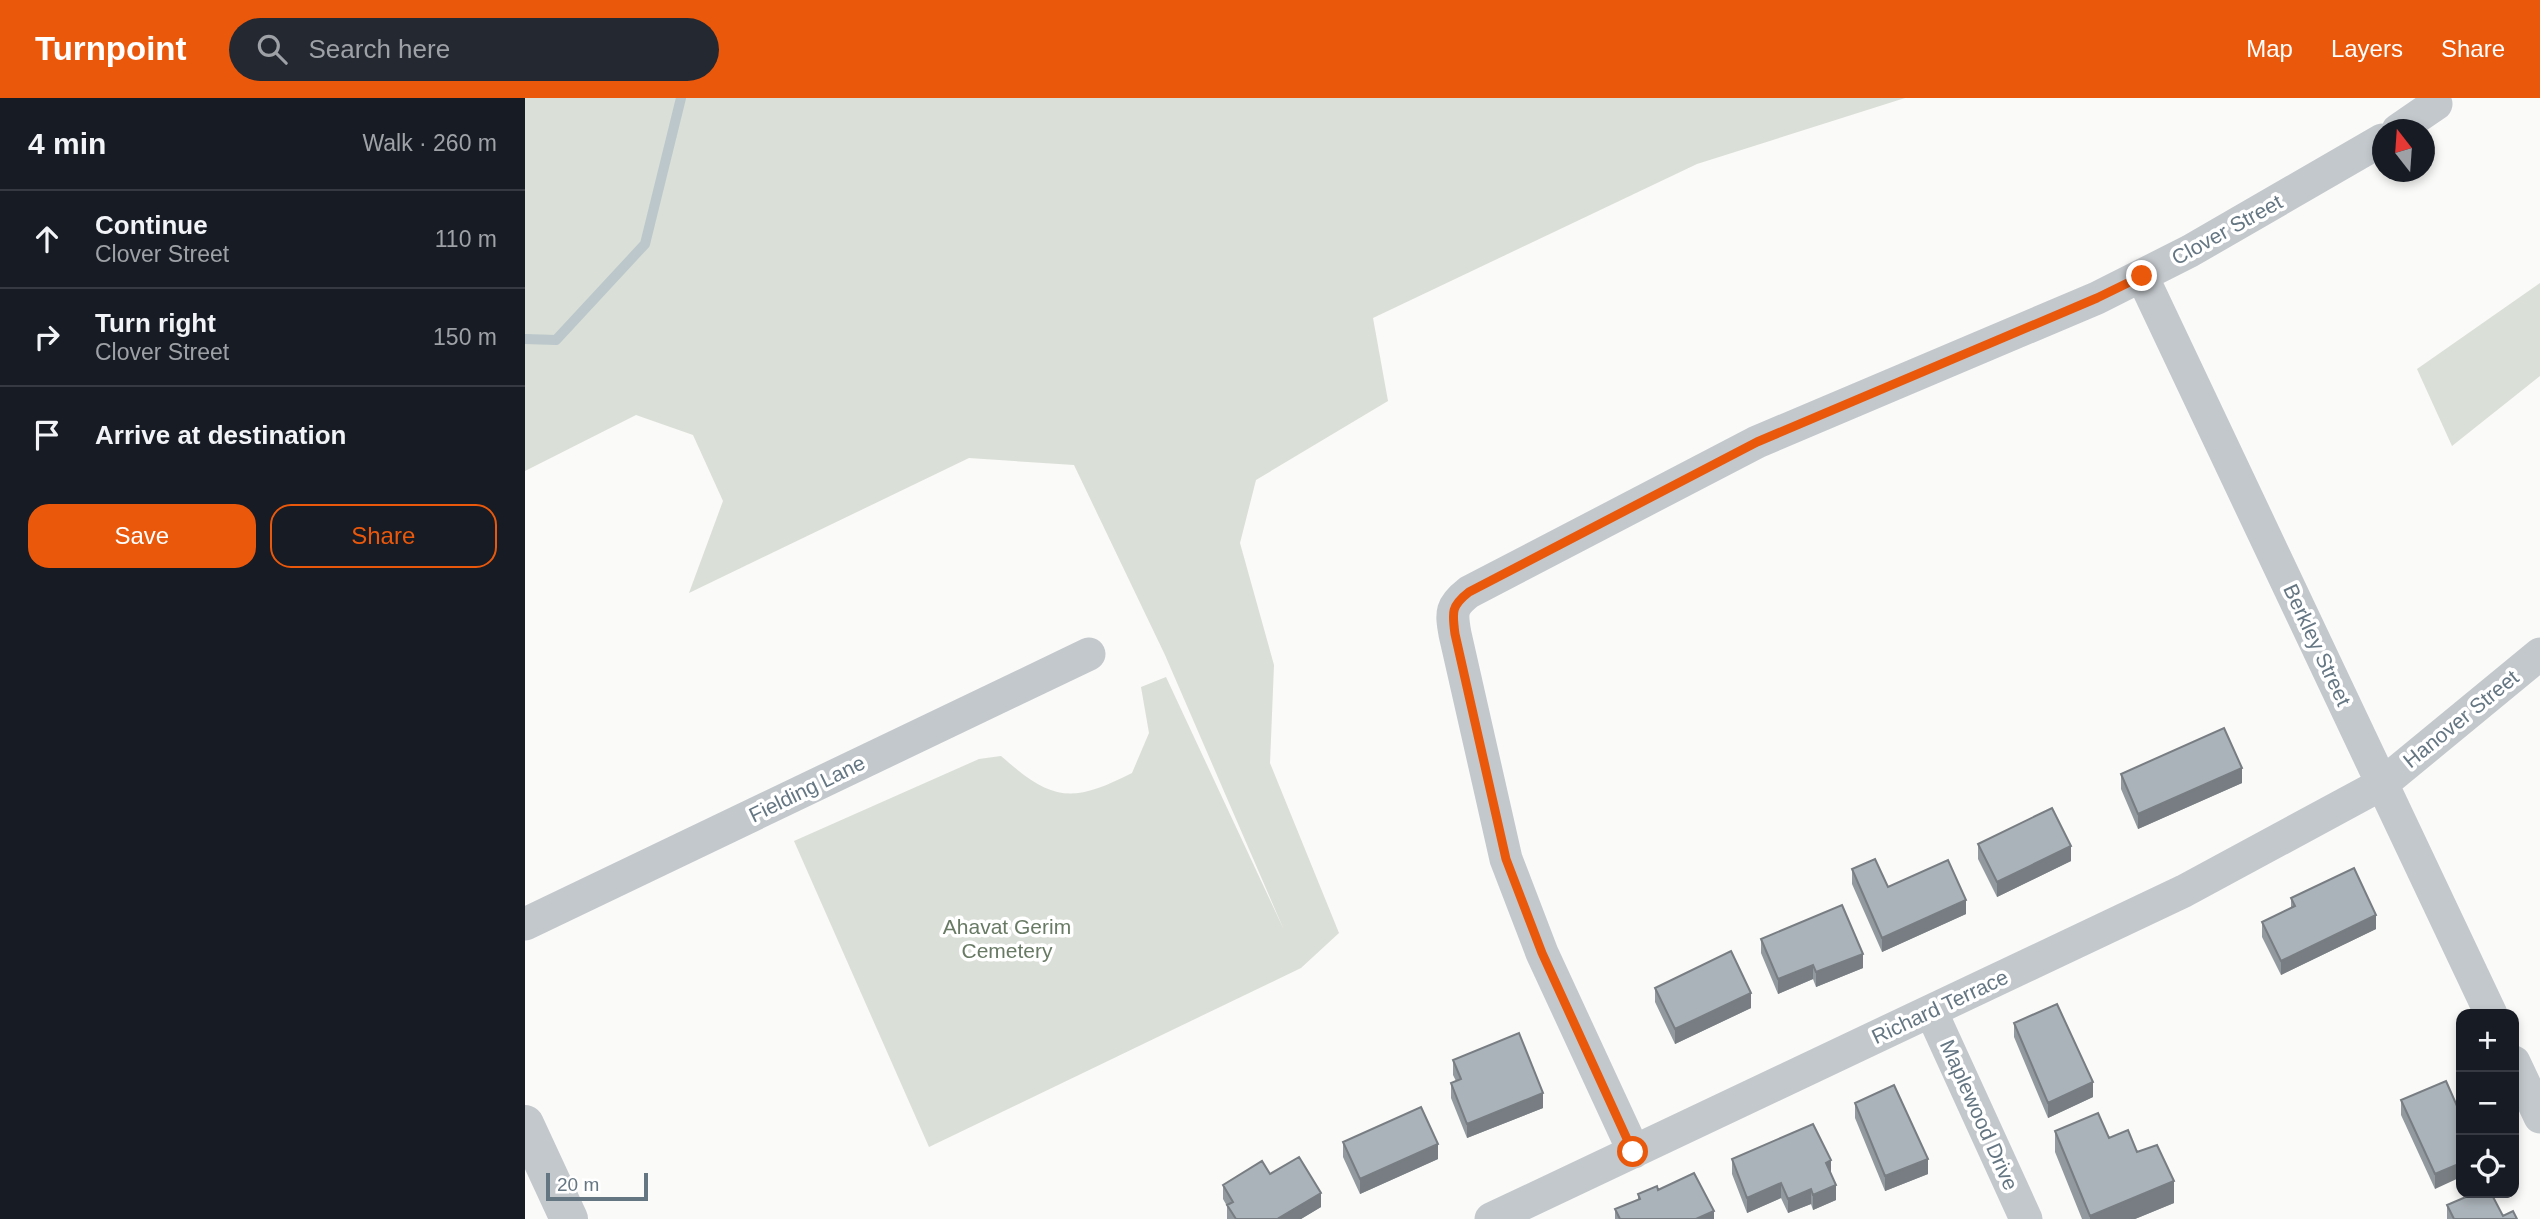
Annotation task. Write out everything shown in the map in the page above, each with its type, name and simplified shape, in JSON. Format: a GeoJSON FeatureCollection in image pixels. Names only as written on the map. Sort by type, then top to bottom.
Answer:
{"type":"FeatureCollection","features":[{"type":"Feature","properties":{"kind":"street"},"geometry":{"type":"LineString","coordinates":[[2414,119],[2436,104]]}},
{"type":"Feature","properties":{"kind":"street","name":"Clover Street"},"geometry":{"type":"LineString","coordinates":[[1633,1152],[1542,953],[1506,859],[1455,634],[1452,617],[1455,603],[1469,592],[1757,442],[2097,298],[2142,276],[2372,146]]}},
{"type":"Feature","properties":{"kind":"street","name":"Berkley Street"},"geometry":{"type":"LineString","coordinates":[[2142,276],[2489,1009]]}},
{"type":"Feature","properties":{"kind":"street","name":"Fielding Lane"},"geometry":{"type":"LineString","coordinates":[[525,924],[1089,654]]}},
{"type":"Feature","properties":{"kind":"street","name":"Hanover Street"},"geometry":{"type":"LineString","coordinates":[[2382,784],[2540,654]]}},
{"type":"Feature","properties":{"kind":"street","name":"Richard Terrace"},"geometry":{"type":"LineString","coordinates":[[1491,1219],[2184,891],[2382,784]]}},
{"type":"Feature","properties":{"kind":"street","name":"Maplewood Drive"},"geometry":{"type":"LineString","coordinates":[[1931,1011],[2026,1219]]}},
{"type":"Feature","properties":{"kind":"street"},"geometry":{"type":"LineString","coordinates":[[2519,1072],[2540,1117]]}},
{"type":"Feature","properties":{"kind":"street"},"geometry":{"type":"LineString","coordinates":[[525,1124],[569,1219]]}},
{"type":"Feature","properties":{"kind":"green space","name":"Ahavat Gerim Cemetery"},"geometry":{"type":"Polygon","coordinates":[[[525,98],[1905,98],[1697,164],[1373,318],[1388,401],[1256,480],[1240,543],[1274,665],[1270,763],[1339,933],[1301,968],[929,1147],[794,841],[979,759],[1001,756],[1034,782],[1063,793],[1093,790],[1111,783],[1132,773],[1149,733],[1141,687],[1166,677],[1284,930],[1165,655],[1074,465],[969,458],[689,593],[723,501],[693,435],[636,415],[525,471],[525,98]]]}},
{"type":"Feature","properties":{"kind":"green space"},"geometry":{"type":"Polygon","coordinates":[[[2540,283],[2540,376],[2452,446],[2417,369],[2540,283]]]}},
{"type":"Feature","properties":{"kind":"building"},"geometry":{"type":"Polygon","coordinates":[[[2224,728],[2242,768],[2138,814],[2121,774],[2224,728]]]}},
{"type":"Feature","properties":{"kind":"building"},"geometry":{"type":"Polygon","coordinates":[[[2052,808],[2071,846],[1997,882],[1978,844],[2052,808]]]}},
{"type":"Feature","properties":{"kind":"building"},"geometry":{"type":"Polygon","coordinates":[[[1875,859],[1888,887],[1948,860],[1966,900],[1882,938],[1852,869],[1875,859]]]}},
{"type":"Feature","properties":{"kind":"building"},"geometry":{"type":"Polygon","coordinates":[[[2354,868],[2376,915],[2281,961],[2262,922],[2295,906],[2291,898],[2354,868]]]}},
{"type":"Feature","properties":{"kind":"building"},"geometry":{"type":"Polygon","coordinates":[[[1842,905],[1863,954],[1816,972],[1813,965],[1778,979],[1761,939],[1842,905]]]}},
{"type":"Feature","properties":{"kind":"building"},"geometry":{"type":"Polygon","coordinates":[[[1731,951],[1751,993],[1675,1029],[1655,988],[1731,951]]]}},
{"type":"Feature","properties":{"kind":"building"},"geometry":{"type":"Polygon","coordinates":[[[2057,1004],[2093,1082],[2048,1103],[2014,1023],[2057,1004]]]}},
{"type":"Feature","properties":{"kind":"building"},"geometry":{"type":"Polygon","coordinates":[[[1519,1033],[1543,1093],[1467,1124],[1451,1083],[1461,1079],[1453,1060],[1519,1033]]]}},
{"type":"Feature","properties":{"kind":"building"},"geometry":{"type":"Polygon","coordinates":[[[2446,1081],[2456,1104],[2456,1165],[2435,1174],[2401,1100],[2446,1081]]]}},
{"type":"Feature","properties":{"kind":"building"},"geometry":{"type":"Polygon","coordinates":[[[1894,1085],[1928,1159],[1885,1176],[1855,1103],[1894,1085]]]}},
{"type":"Feature","properties":{"kind":"building"},"geometry":{"type":"Polygon","coordinates":[[[1421,1107],[1438,1144],[1360,1179],[1343,1142],[1421,1107]]]}},
{"type":"Feature","properties":{"kind":"building"},"geometry":{"type":"Polygon","coordinates":[[[2098,1113],[2109,1138],[2128,1130],[2137,1152],[2157,1145],[2174,1181],[2090,1216],[2055,1131],[2098,1113]]]}},
{"type":"Feature","properties":{"kind":"building"},"geometry":{"type":"Polygon","coordinates":[[[1813,1124],[1831,1160],[1826,1163],[1836,1185],[1813,1195],[1811,1189],[1788,1199],[1781,1183],[1747,1198],[1732,1159],[1813,1124]]]}},
{"type":"Feature","properties":{"kind":"building"},"geometry":{"type":"Polygon","coordinates":[[[1299,1157],[1321,1193],[1280,1219],[1236,1219],[1227,1205],[1233,1202],[1223,1185],[1262,1161],[1270,1174],[1299,1157]]]}},
{"type":"Feature","properties":{"kind":"building"},"geometry":{"type":"Polygon","coordinates":[[[1694,1173],[1714,1211],[1696,1219],[1620,1219],[1615,1209],[1640,1199],[1638,1194],[1657,1186],[1658,1190],[1694,1173]]]}},
{"type":"Feature","properties":{"kind":"building"},"geometry":{"type":"Polygon","coordinates":[[[2463,1198],[2494,1198],[2503,1216],[2513,1211],[2517,1219],[2454,1219],[2447,1205],[2463,1198]]]}},
{"type":"Feature","properties":{"kind":"waterway"},"geometry":{"type":"LineString","coordinates":[[525,339],[556,340],[645,244],[681,98]]}},
{"type":"Feature","properties":{"kind":"route"},"geometry":{"type":"LineString","coordinates":[[1633,1152],[1542,953],[1506,859],[1455,634],[1452,617],[1455,603],[1469,592],[1757,442],[2097,298],[2142,276]]}}]}
